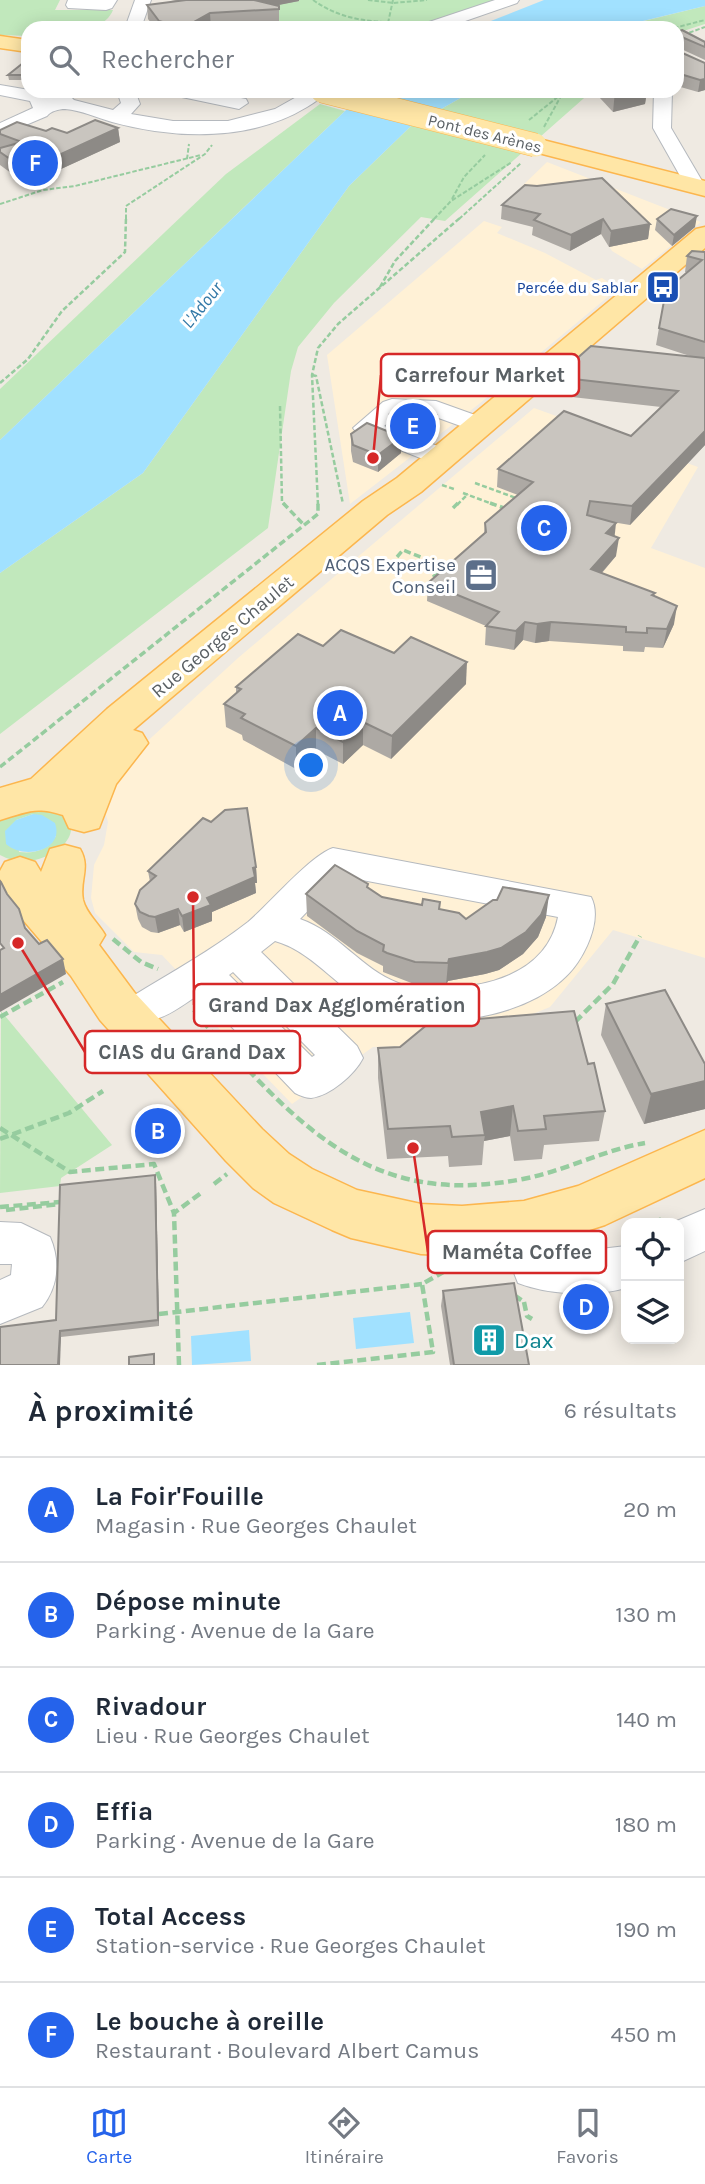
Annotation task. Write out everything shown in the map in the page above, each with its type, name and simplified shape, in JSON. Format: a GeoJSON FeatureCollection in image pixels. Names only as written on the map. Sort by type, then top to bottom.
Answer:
{"type":"FeatureCollection","features":[{"type":"Feature","properties":{"kind":"main road"},"geometry":{"type":"LineString","coordinates":[[0,40],[21,39]]}},
{"type":"Feature","properties":{"kind":"main road"},"geometry":{"type":"LineString","coordinates":[[0,40],[21,44]]}},
{"type":"Feature","properties":{"kind":"main road","name":"Pont des Arènes"},"geometry":{"type":"LineString","coordinates":[[348,98],[648,175],[695,194],[702,192]]}},
{"type":"Feature","properties":{"kind":"main road","name":"Rue Georges Chaulet"},"geometry":{"type":"LineString","coordinates":[[28,869],[81,845],[86,831],[83,817],[88,796],[96,779],[121,749],[364,540],[480,425],[691,259],[705,235]]}},
{"type":"Feature","properties":{"kind":"main road","name":"Rue Georges Chaulet"},"geometry":{"type":"LineString","coordinates":[[41,794],[121,719],[375,508],[431,476]]}},
{"type":"Feature","properties":{"kind":"main road"},"geometry":{"type":"LineString","coordinates":[[0,805],[14,798],[41,794],[60,797],[75,805],[83,817]]}},
{"type":"Feature","properties":{"kind":"main road"},"geometry":{"type":"LineString","coordinates":[[28,869],[60,896],[64,914],[281,1150],[316,1174],[374,1196],[407,1203],[461,1208],[535,1201],[582,1188],[705,1133]]}},
{"type":"Feature","properties":{"kind":"main road"},"geometry":{"type":"LineString","coordinates":[[28,869],[29,895],[87,963],[117,1006],[244,1145],[278,1175],[325,1202],[351,1213],[388,1224],[462,1231],[524,1226],[586,1208],[705,1153]]}},
{"type":"Feature","properties":{"kind":"street"},"geometry":{"type":"LineString","coordinates":[[76,0],[74,5],[106,5],[108,0]]}},
{"type":"Feature","properties":{"kind":"street"},"geometry":{"type":"LineString","coordinates":[[120,21],[127,0]]}},
{"type":"Feature","properties":{"kind":"street"},"geometry":{"type":"LineString","coordinates":[[138,21],[144,0]]}},
{"type":"Feature","properties":{"kind":"street"},"geometry":{"type":"LineString","coordinates":[[436,21],[510,0]]}},
{"type":"Feature","properties":{"kind":"street"},"geometry":{"type":"LineString","coordinates":[[0,90],[21,93]]}},
{"type":"Feature","properties":{"kind":"street"},"geometry":{"type":"LineString","coordinates":[[126,115],[131,104],[129,98]]}},
{"type":"Feature","properties":{"kind":"street"},"geometry":{"type":"LineString","coordinates":[[208,98],[235,104]]}},
{"type":"Feature","properties":{"kind":"street"},"geometry":{"type":"LineString","coordinates":[[0,120],[25,108],[55,99],[126,115],[192,125],[268,118],[309,98]]}},
{"type":"Feature","properties":{"kind":"street"},"geometry":{"type":"LineString","coordinates":[[660,98],[655,113],[702,192]]}},
{"type":"Feature","properties":{"kind":"street"},"geometry":{"type":"LineString","coordinates":[[0,130],[40,112],[55,99]]}},
{"type":"Feature","properties":{"kind":"street"},"geometry":{"type":"LineString","coordinates":[[192,125],[235,104]]}},
{"type":"Feature","properties":{"kind":"street"},"geometry":{"type":"LineString","coordinates":[[431,476],[415,426],[480,425]]}},
{"type":"Feature","properties":{"kind":"street"},"geometry":{"type":"LineString","coordinates":[[147,1007],[197,987],[236,951],[268,924],[301,897],[333,861],[578,907],[575,927],[565,952],[526,986],[475,1002],[439,1004],[395,999],[372,988],[302,935],[268,924]]}},
{"type":"Feature","properties":{"kind":"street"},"geometry":{"type":"LineString","coordinates":[[197,987],[309,1082],[344,1058],[236,951]]}},
{"type":"Feature","properties":{"kind":"street"},"geometry":{"type":"LineString","coordinates":[[524,1226],[534,1268],[590,1272],[612,1272],[621,1269]]}},
{"type":"Feature","properties":{"kind":"street"},"geometry":{"type":"LineString","coordinates":[[684,1239],[705,1228]]}},
{"type":"Feature","properties":{"kind":"street"},"geometry":{"type":"LineString","coordinates":[[0,1243],[21,1244],[34,1252],[35,1268],[32,1287],[22,1297],[0,1302]]}},
{"type":"Feature","properties":{"kind":"path"},"geometry":{"type":"LineString","coordinates":[[313,0],[328,13],[365,21]]}},
{"type":"Feature","properties":{"kind":"path"},"geometry":{"type":"LineString","coordinates":[[368,0],[427,0]]}},
{"type":"Feature","properties":{"kind":"path"},"geometry":{"type":"LineString","coordinates":[[388,21],[393,1]]}},
{"type":"Feature","properties":{"kind":"path"},"geometry":{"type":"LineString","coordinates":[[684,25],[705,20]]}},
{"type":"Feature","properties":{"kind":"path"},"geometry":{"type":"LineString","coordinates":[[684,34],[705,27]]}},
{"type":"Feature","properties":{"kind":"path"},"geometry":{"type":"LineString","coordinates":[[0,767],[318,514],[312,375],[317,348],[338,324],[379,290],[534,146],[560,98]]}},
{"type":"Feature","properties":{"kind":"path"},"geometry":{"type":"LineString","coordinates":[[0,383],[28,359],[62,311],[125,251],[126,206],[205,154],[213,144],[192,125]]}},
{"type":"Feature","properties":{"kind":"path"},"geometry":{"type":"LineString","coordinates":[[379,290],[395,261],[451,201],[534,146]]}},
{"type":"Feature","properties":{"kind":"path"},"geometry":{"type":"LineString","coordinates":[[0,204],[43,190],[133,174],[205,154]]}},
{"type":"Feature","properties":{"kind":"path"},"geometry":{"type":"LineString","coordinates":[[312,375],[316,376],[341,495]]}},
{"type":"Feature","properties":{"kind":"path"},"geometry":{"type":"LineString","coordinates":[[280,406],[282,502],[304,525]]}},
{"type":"Feature","properties":{"kind":"path"},"geometry":{"type":"LineString","coordinates":[[431,476],[453,489]]}},
{"type":"Feature","properties":{"kind":"path"},"geometry":{"type":"LineString","coordinates":[[475,483],[527,504]]}},
{"type":"Feature","properties":{"kind":"path"},"geometry":{"type":"LineString","coordinates":[[453,508],[466,494],[511,510]]}},
{"type":"Feature","properties":{"kind":"path"},"geometry":{"type":"LineString","coordinates":[[397,557],[403,550],[445,567],[435,578]]}},
{"type":"Feature","properties":{"kind":"path"},"geometry":{"type":"LineString","coordinates":[[566,1029],[597,1004],[628,965],[640,936]]}},
{"type":"Feature","properties":{"kind":"path"},"geometry":{"type":"LineString","coordinates":[[0,1017],[71,977]]}},
{"type":"Feature","properties":{"kind":"path"},"geometry":{"type":"LineString","coordinates":[[197,987],[199,1018],[293,1116],[334,1149],[374,1169],[469,1185],[550,1173],[573,1167],[620,1146],[648,1143]]}},
{"type":"Feature","properties":{"kind":"path"},"geometry":{"type":"LineString","coordinates":[[0,1139],[69,1113],[103,1091]]}},
{"type":"Feature","properties":{"kind":"path"},"geometry":{"type":"LineString","coordinates":[[0,1128],[70,1172],[154,1164],[174,1213],[179,1365]]}},
{"type":"Feature","properties":{"kind":"path"},"geometry":{"type":"LineString","coordinates":[[174,1213],[201,1193]]}},
{"type":"Feature","properties":{"kind":"path"},"geometry":{"type":"LineString","coordinates":[[60,1201],[60,1204],[0,1209],[60,1201]]}},
{"type":"Feature","properties":{"kind":"path"},"geometry":{"type":"LineString","coordinates":[[159,1314],[422,1284],[464,1261]]}},
{"type":"Feature","properties":{"kind":"path"},"geometry":{"type":"LineString","coordinates":[[317,1365],[433,1352],[422,1284]]}},
{"type":"Feature","properties":{"kind":"path"},"geometry":{"type":"LineString","coordinates":[[527,1293],[524,1302],[527,1316],[532,1319]]}},
{"type":"Feature","properties":{"kind":"path"},"geometry":{"type":"LineString","coordinates":[[501,1296],[513,1295],[524,1302]]}},
{"type":"Feature","properties":{"kind":"shaded area"},"geometry":{"type":"Polygon","coordinates":[[[547,162],[701,222],[642,269],[612,251],[597,227],[557,195],[521,187],[547,162]]]}},
{"type":"Feature","properties":{"kind":"shaded area"},"geometry":{"type":"Polygon","coordinates":[[[484,221],[502,227],[497,233],[545,253],[596,280],[602,278],[608,282],[605,284],[615,291],[479,404],[350,504],[327,355],[484,221]]]}},
{"type":"Feature","properties":{"kind":"shaded area"},"geometry":{"type":"Polygon","coordinates":[[[534,408],[698,467],[651,548],[705,568],[705,958],[613,930],[550,1007],[456,1045],[373,1047],[292,1104],[202,1011],[196,991],[162,955],[134,952],[95,913],[91,898],[94,865],[104,845],[108,822],[103,804],[116,770],[238,658],[534,408]]]}},
{"type":"Feature","properties":{"kind":"green space"},"geometry":{"type":"Polygon","coordinates":[[[0,0],[60,0],[55,10],[113,10],[104,21],[21,21],[21,36],[0,35],[0,0]]]}},
{"type":"Feature","properties":{"kind":"green space"},"geometry":{"type":"Polygon","coordinates":[[[181,0],[498,0],[439,21],[200,21],[181,0]]]}},
{"type":"Feature","properties":{"kind":"green space"},"geometry":{"type":"Polygon","coordinates":[[[705,6],[705,24],[684,31],[684,21],[644,21],[705,6]]]}},
{"type":"Feature","properties":{"kind":"green space"},"geometry":{"type":"Polygon","coordinates":[[[461,98],[584,98],[445,221],[421,217],[334,303],[298,347],[291,371],[268,528],[0,734],[0,573],[143,473],[349,186],[411,126],[461,98]]]}},
{"type":"Feature","properties":{"kind":"green space"},"geometry":{"type":"Polygon","coordinates":[[[320,104],[345,111],[0,440],[0,389],[226,174],[320,104]]]}},
{"type":"Feature","properties":{"kind":"green space"},"geometry":{"type":"Polygon","coordinates":[[[22,807],[48,809],[61,813],[69,822],[71,832],[58,850],[45,857],[31,861],[15,860],[0,855],[0,819],[22,807]],[[33,814],[16,820],[19,852],[40,850],[49,845],[56,836],[33,814]]]}},
{"type":"Feature","properties":{"kind":"green space"},"geometry":{"type":"Polygon","coordinates":[[[1,1011],[112,1145],[61,1178],[60,1186],[0,1193],[1,1011]]]}},
{"type":"Feature","properties":{"kind":"water"},"geometry":{"type":"Polygon","coordinates":[[[544,0],[705,0],[705,6],[643,21],[491,21],[544,0]]]}},
{"type":"Feature","properties":{"kind":"water","name":"L'Adour"},"geometry":{"type":"Polygon","coordinates":[[[359,98],[461,98],[411,126],[349,186],[143,473],[0,573],[0,440],[359,98]]]}},
{"type":"Feature","properties":{"kind":"water"},"geometry":{"type":"Polygon","coordinates":[[[33,814],[42,815],[55,823],[54,840],[41,850],[32,852],[13,849],[6,844],[5,831],[16,820],[33,814]]]}},
{"type":"Feature","properties":{"kind":"water"},"geometry":{"type":"Polygon","coordinates":[[[410,1312],[414,1343],[356,1349],[353,1318],[410,1312]]]}},
{"type":"Feature","properties":{"kind":"water"},"geometry":{"type":"Polygon","coordinates":[[[249,1330],[251,1361],[192,1365],[191,1336],[249,1330]]]}},
{"type":"Feature","properties":{"kind":"building"},"geometry":{"type":"Polygon","coordinates":[[[186,0],[254,0],[279,6],[279,9],[210,13],[196,21],[159,21],[147,5],[186,0]]]}},
{"type":"Feature","properties":{"kind":"building"},"geometry":{"type":"Polygon","coordinates":[[[684,31],[705,42],[705,47],[684,38],[684,31]]]}},
{"type":"Feature","properties":{"kind":"building"},"geometry":{"type":"Polygon","coordinates":[[[684,54],[705,63],[705,79],[684,75],[684,54]]]}},
{"type":"Feature","properties":{"kind":"building"},"geometry":{"type":"Polygon","coordinates":[[[21,65],[21,75],[8,75],[21,65]]]}},
{"type":"Feature","properties":{"kind":"building"},"geometry":{"type":"Polygon","coordinates":[[[95,120],[118,128],[59,155],[20,166],[0,152],[0,148],[22,142],[0,134],[0,130],[17,122],[46,131],[52,128],[67,133],[95,120]]]}},
{"type":"Feature","properties":{"kind":"building"},"geometry":{"type":"Polygon","coordinates":[[[602,178],[650,224],[611,231],[603,219],[571,235],[534,220],[540,214],[502,205],[525,185],[602,178]]]}},
{"type":"Feature","properties":{"kind":"building"},"geometry":{"type":"Polygon","coordinates":[[[671,209],[697,216],[674,235],[657,219],[671,209]]]}},
{"type":"Feature","properties":{"kind":"building"},"geometry":{"type":"Polygon","coordinates":[[[692,251],[705,252],[705,342],[659,328],[666,290],[702,260],[687,256],[692,251]]]}},
{"type":"Feature","properties":{"kind":"building"},"geometry":{"type":"Polygon","coordinates":[[[591,346],[705,358],[705,431],[632,506],[590,501],[587,515],[616,523],[606,533],[619,538],[591,569],[655,593],[652,595],[677,606],[667,629],[647,628],[647,633],[626,632],[626,627],[551,622],[525,622],[516,631],[486,626],[499,612],[428,583],[486,532],[485,523],[533,482],[498,469],[564,411],[631,436],[678,391],[556,377],[591,346]]]}},
{"type":"Feature","properties":{"kind":"building"},"geometry":{"type":"Polygon","coordinates":[[[399,406],[414,407],[436,415],[422,426],[390,414],[399,406]]]}},
{"type":"Feature","properties":{"kind":"building"},"geometry":{"type":"Polygon","coordinates":[[[367,423],[402,437],[378,455],[353,445],[351,434],[367,423]]]}},
{"type":"Feature","properties":{"kind":"building"},"geometry":{"type":"Polygon","coordinates":[[[341,630],[394,653],[411,637],[467,662],[392,736],[363,722],[343,742],[316,728],[296,746],[241,718],[245,714],[224,704],[241,689],[236,687],[298,634],[323,646],[341,630]]]}},
{"type":"Feature","properties":{"kind":"building"},"geometry":{"type":"Polygon","coordinates":[[[247,808],[256,867],[253,868],[255,877],[207,898],[211,905],[182,916],[178,909],[155,917],[140,912],[135,904],[140,890],[156,876],[148,871],[203,818],[211,822],[225,810],[247,808]]]}},
{"type":"Feature","properties":{"kind":"building"},"geometry":{"type":"Polygon","coordinates":[[[335,865],[368,884],[367,887],[382,897],[422,905],[423,899],[440,902],[439,909],[459,913],[466,919],[497,900],[503,887],[549,895],[541,915],[526,932],[501,948],[449,959],[448,963],[415,962],[383,951],[384,945],[357,931],[306,894],[335,865]]]}},
{"type":"Feature","properties":{"kind":"building"},"geometry":{"type":"Polygon","coordinates":[[[0,881],[19,909],[25,928],[39,944],[47,940],[63,959],[0,995],[0,950],[4,948],[0,943],[0,881]]]}},
{"type":"Feature","properties":{"kind":"building"},"geometry":{"type":"Polygon","coordinates":[[[665,990],[705,1064],[705,1081],[651,1094],[606,1004],[665,990]]]}},
{"type":"Feature","properties":{"kind":"building"},"geometry":{"type":"Polygon","coordinates":[[[574,1011],[588,1064],[594,1063],[605,1111],[544,1116],[546,1129],[518,1131],[513,1106],[481,1112],[485,1135],[452,1137],[450,1126],[388,1129],[378,1048],[400,1047],[434,1019],[466,1017],[466,1020],[574,1011]]]}},
{"type":"Feature","properties":{"kind":"building"},"geometry":{"type":"Polygon","coordinates":[[[155,1175],[158,1320],[60,1331],[58,1365],[0,1365],[0,1327],[56,1320],[60,1185],[155,1175]]]}},
{"type":"Feature","properties":{"kind":"building"},"geometry":{"type":"Polygon","coordinates":[[[514,1283],[529,1365],[454,1365],[443,1291],[514,1283]]]}},
{"type":"Feature","properties":{"kind":"building"},"geometry":{"type":"Polygon","coordinates":[[[154,1354],[154,1365],[129,1365],[129,1357],[154,1354]]]}},
{"type":"Feature","properties":{"kind":"place","name":"Le bouche à oreille"},"geometry":{"type":"Point","coordinates":[35,163]}},
{"type":"Feature","properties":{"kind":"place","name":"Percée du Sablar"},"geometry":{"type":"Point","coordinates":[663,287]}},
{"type":"Feature","properties":{"kind":"place","name":"Total Access"},"geometry":{"type":"Point","coordinates":[413,426]}},
{"type":"Feature","properties":{"kind":"place","name":"Carrefour Market"},"geometry":{"type":"Point","coordinates":[373,458]}},
{"type":"Feature","properties":{"kind":"place","name":"Rivadour"},"geometry":{"type":"Point","coordinates":[544,528]}},
{"type":"Feature","properties":{"kind":"place","name":"ACQS Expertise Conseil"},"geometry":{"type":"Point","coordinates":[481,575]}},
{"type":"Feature","properties":{"kind":"place","name":"La Foir'Fouille"},"geometry":{"type":"Point","coordinates":[340,713]}},
{"type":"Feature","properties":{"kind":"place","name":"Grand Dax Agglomération"},"geometry":{"type":"Point","coordinates":[193,897]}},
{"type":"Feature","properties":{"kind":"place","name":"CIAS du Grand Dax"},"geometry":{"type":"Point","coordinates":[18,943]}},
{"type":"Feature","properties":{"kind":"place","name":"Dépose minute"},"geometry":{"type":"Point","coordinates":[158,1131]}},
{"type":"Feature","properties":{"kind":"place","name":"Maméta Coffee"},"geometry":{"type":"Point","coordinates":[413,1148]}},
{"type":"Feature","properties":{"kind":"place","name":"Effia"},"geometry":{"type":"Point","coordinates":[586,1307]}},
{"type":"Feature","properties":{"kind":"place","name":"Dax"},"geometry":{"type":"Point","coordinates":[489,1340]}}]}
